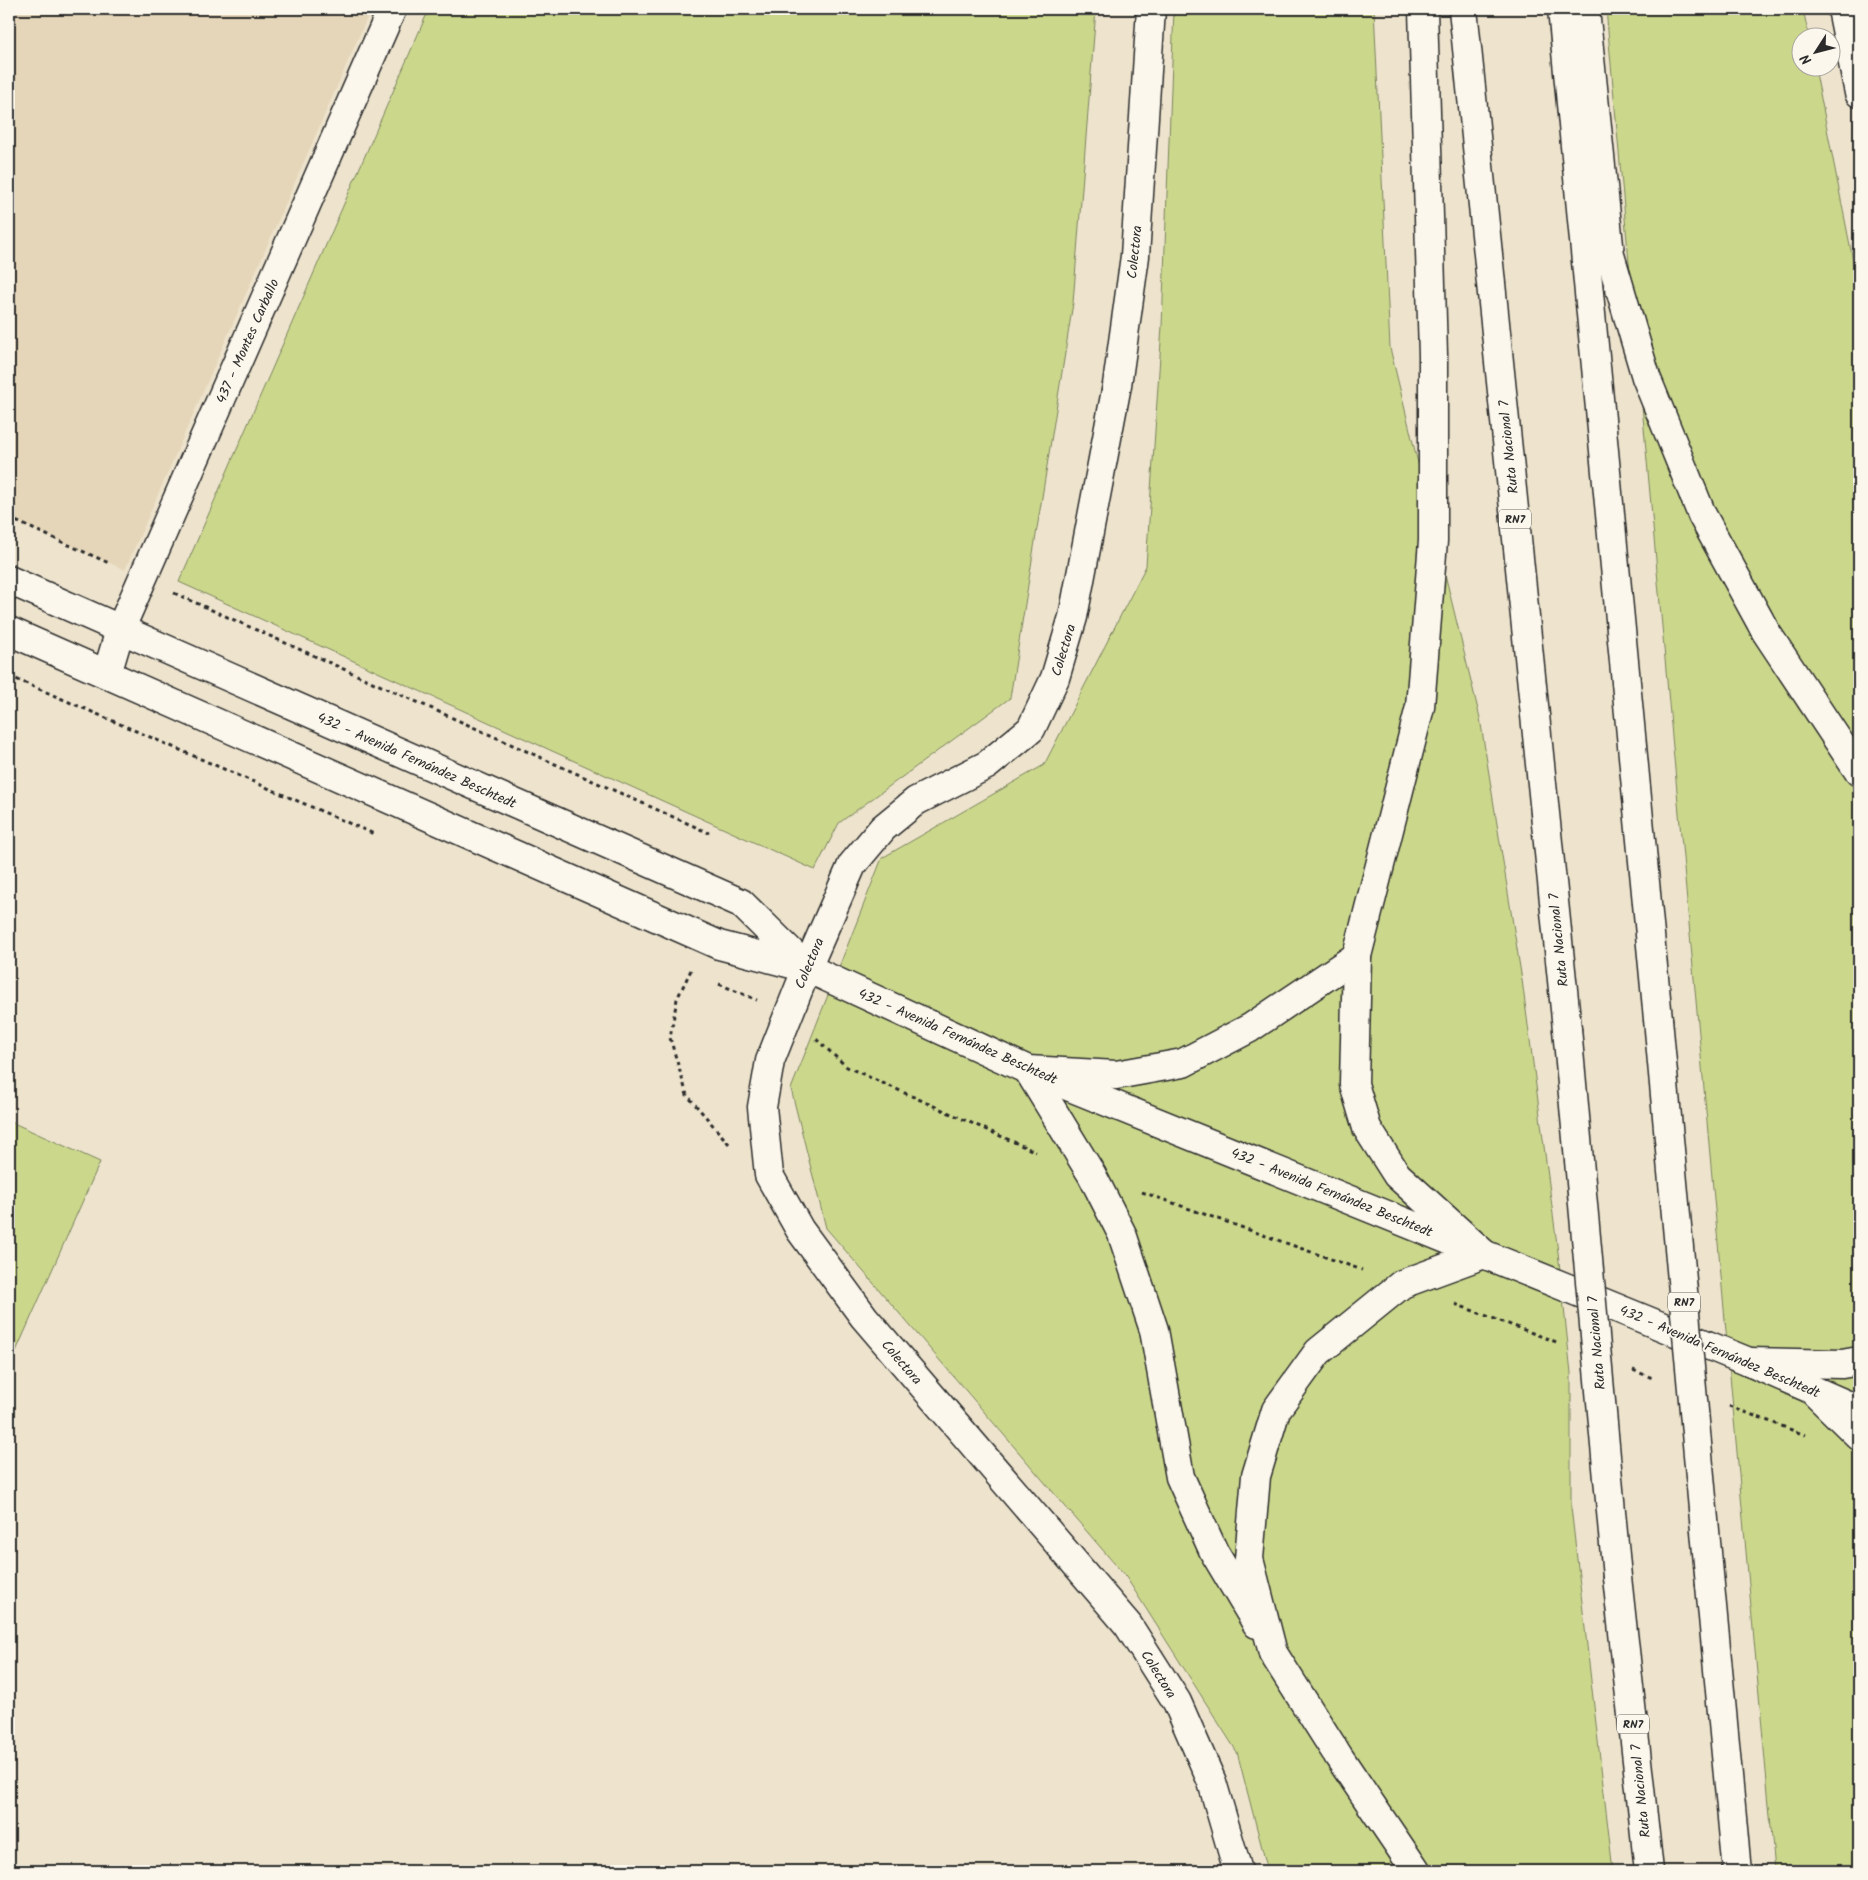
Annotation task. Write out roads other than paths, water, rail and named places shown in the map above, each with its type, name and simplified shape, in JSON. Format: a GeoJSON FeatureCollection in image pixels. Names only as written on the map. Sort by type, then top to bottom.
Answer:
{"type":"FeatureCollection","features":[{"type":"Feature","properties":{"kind":"main road","name":"437 - Montes Carballo"},"geometry":{"type":"LineString","coordinates":[[107,674],[120,630],[392,9]]}},
{"type":"Feature","properties":{"kind":"main road","name":"Colectora"},"geometry":{"type":"LineString","coordinates":[[1151,9],[1134,256],[1117,385],[1074,617],[1055,678],[1030,729],[987,765],[916,801],[884,828],[852,864],[807,968],[770,1061],[762,1106],[769,1174],[800,1230],[864,1317],[1128,1625],[1177,1702],[1212,1782],[1238,1871]]}},
{"type":"Feature","properties":{"kind":"main road"},"geometry":{"type":"LineString","coordinates":[[1274,1653],[1249,1559],[1256,1476],[1276,1410],[1318,1352],[1402,1284],[1484,1254],[1397,1175],[1367,1128],[1354,1084],[1357,956],[1420,707],[1433,541],[1434,355],[1423,9]]}},
{"type":"Feature","properties":{"kind":"main road","name":"Ruta Nacional 7"},"geometry":{"type":"LineString","coordinates":[[1463,9],[1567,1029],[1617,1577],[1649,1871]]}},
{"type":"Feature","properties":{"kind":"main road","name":"RN7"},"geometry":{"type":"LineString","coordinates":[[1562,9],[1737,1871]]}},
{"type":"Feature","properties":{"kind":"main road"},"geometry":{"type":"LineString","coordinates":[[1585,9],[1610,255],[1646,377],[1707,523],[1766,632],[1859,772]]}},
{"type":"Feature","properties":{"kind":"main road"},"geometry":{"type":"LineString","coordinates":[[1842,9],[1859,93]]}},
{"type":"Feature","properties":{"kind":"main road","name":"432 - Avenida Fernández Beschtedt"},"geometry":{"type":"LineString","coordinates":[[9,580],[741,903],[807,968]]}},
{"type":"Feature","properties":{"kind":"main road","name":"432 - Avenida Fernández Beschtedt"},"geometry":{"type":"LineString","coordinates":[[9,631],[719,945],[807,968],[1028,1070],[1749,1362],[1859,1410]]}},
{"type":"Feature","properties":{"kind":"main road"},"geometry":{"type":"LineString","coordinates":[[1028,1070],[1116,1075],[1183,1063],[1250,1028],[1357,956]]}},
{"type":"Feature","properties":{"kind":"main road"},"geometry":{"type":"LineString","coordinates":[[1028,1070],[1092,1174],[1122,1234],[1154,1330],[1180,1477],[1214,1552],[1338,1757],[1416,1871]]}},
{"type":"Feature","properties":{"kind":"main road"},"geometry":{"type":"LineString","coordinates":[[1749,1362],[1842,1364],[1859,1361]]}},
{"type":"Feature","properties":{"kind":"main road"},"geometry":{"type":"LineString","coordinates":[[1811,1389],[1859,1436]]}}]}
